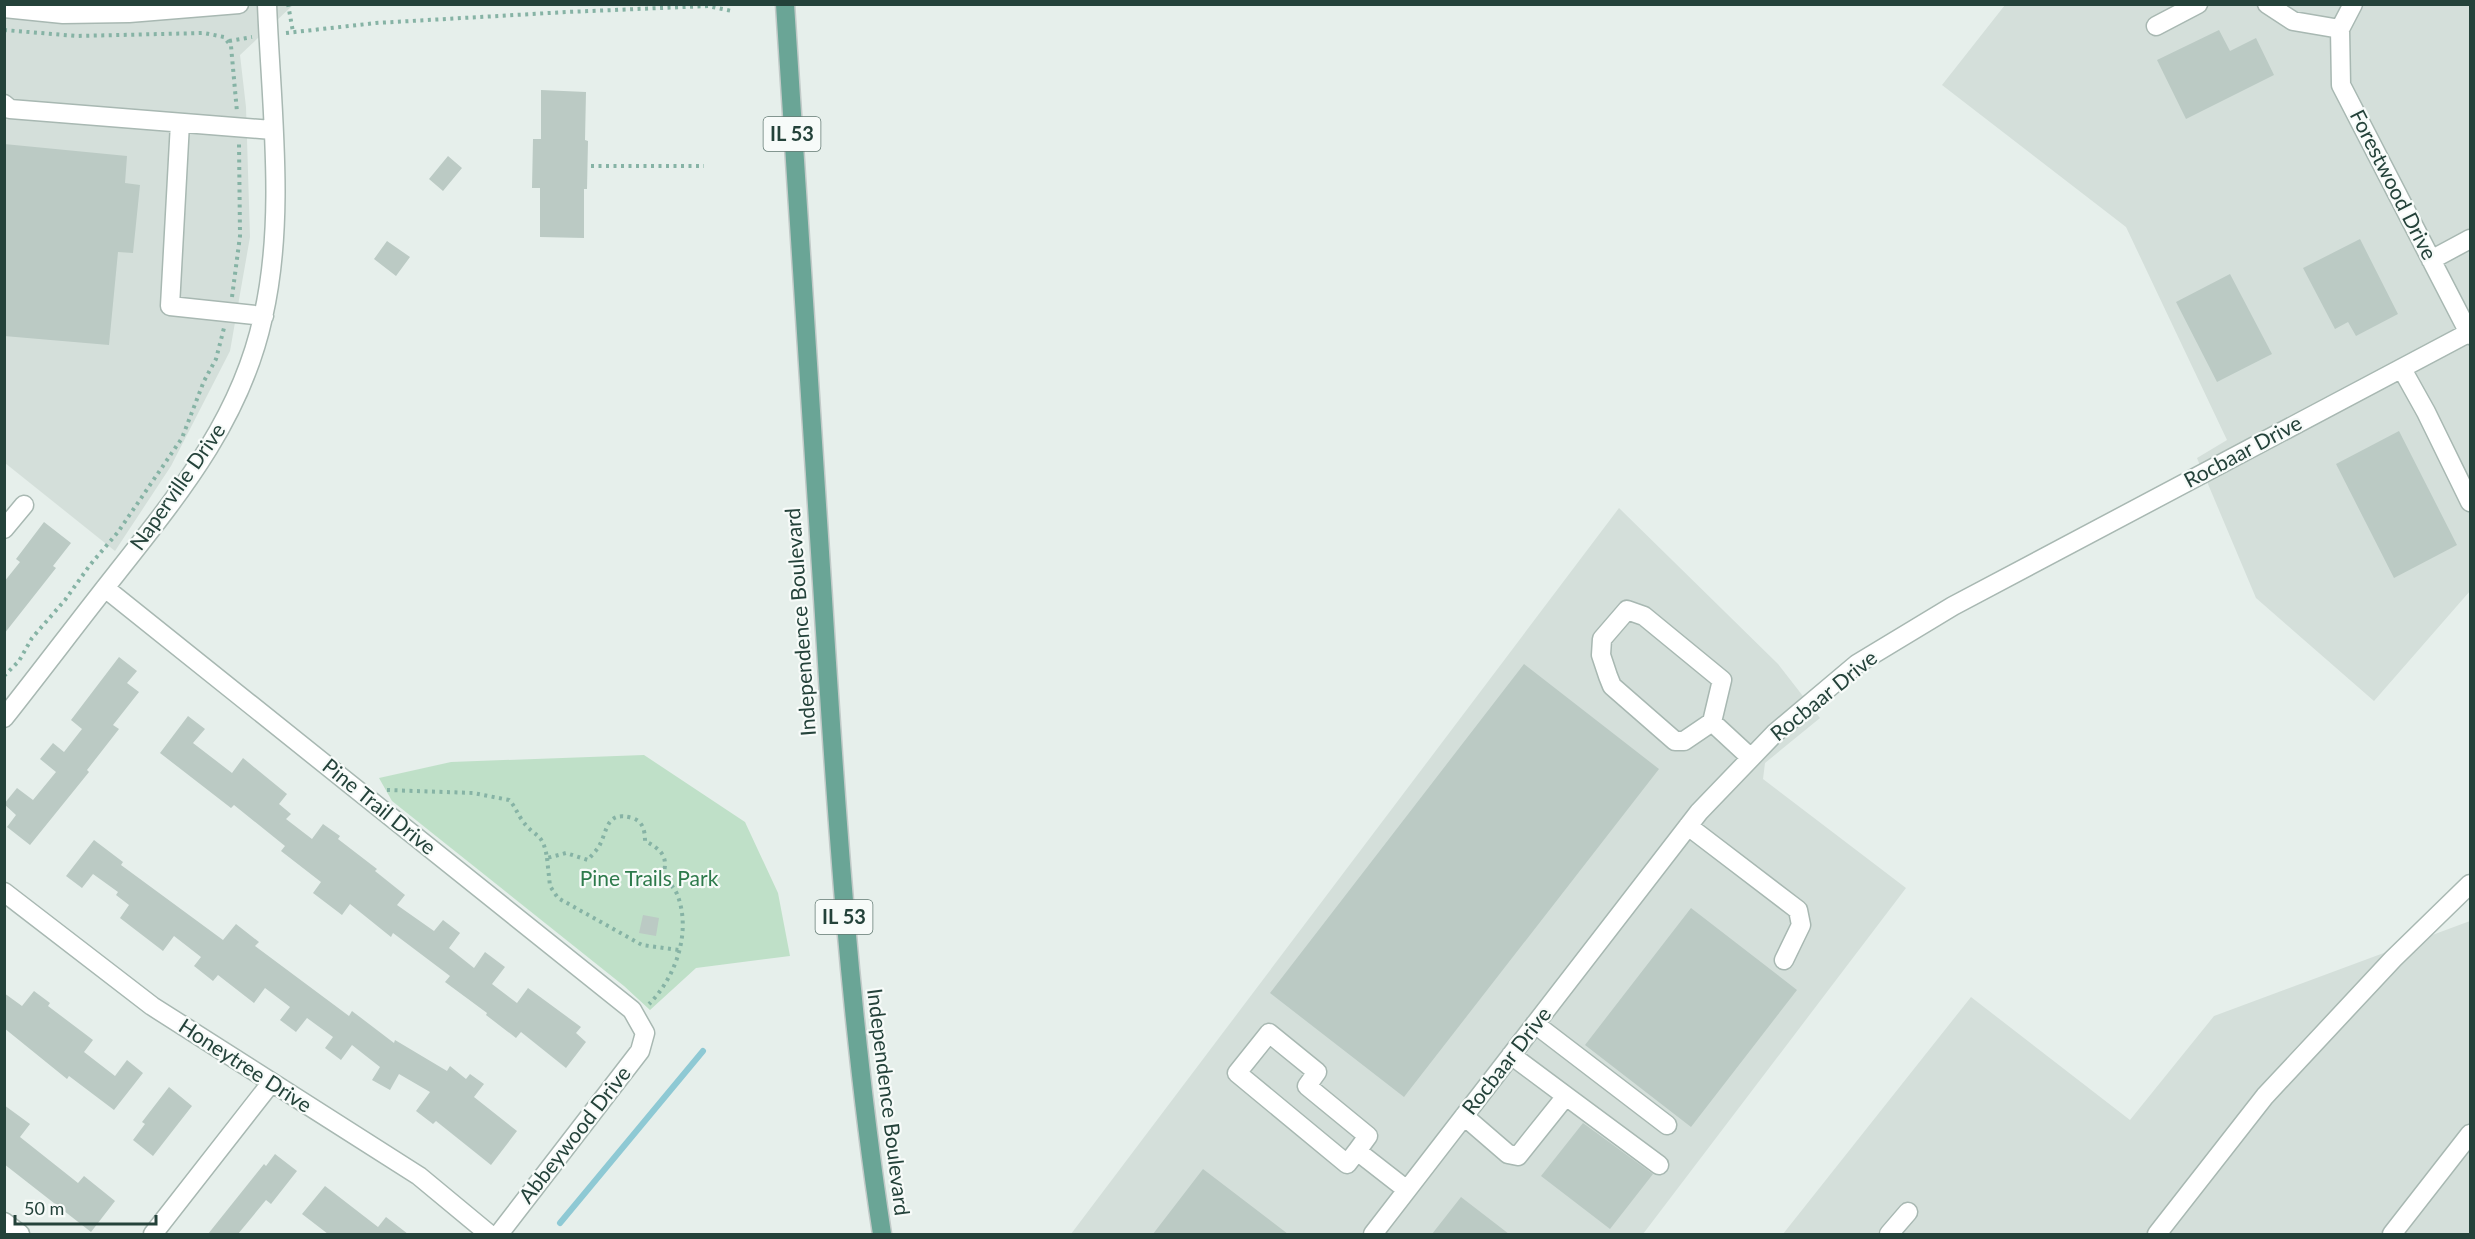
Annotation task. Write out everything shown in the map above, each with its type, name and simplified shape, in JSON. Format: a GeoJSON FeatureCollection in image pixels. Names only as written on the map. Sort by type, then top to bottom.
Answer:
{"type":"FeatureCollection","features":[{"type":"Feature","properties":{"kind":"main road","name":"Independence Boulevard"},"geometry":{"type":"LineString","coordinates":[[785,4],[843,907],[857,1043],[882,1234]]}},
{"type":"Feature","properties":{"kind":"street"},"geometry":{"type":"LineString","coordinates":[[4,8],[63,14],[118,13],[239,4]]}},
{"type":"Feature","properties":{"kind":"street","name":"Naperville Drive"},"geometry":{"type":"LineString","coordinates":[[4,718],[164,513],[216,439],[246,378],[264,316],[276,224],[267,4]]}},
{"type":"Feature","properties":{"kind":"street"},"geometry":{"type":"LineString","coordinates":[[2156,26],[2198,4]]}},
{"type":"Feature","properties":{"kind":"street"},"geometry":{"type":"LineString","coordinates":[[2267,4],[2293,21],[2340,29],[2353,4]]}},
{"type":"Feature","properties":{"kind":"street","name":"Forestwood Drive"},"geometry":{"type":"LineString","coordinates":[[2340,29],[2340,85],[2470,334]]}},
{"type":"Feature","properties":{"kind":"street"},"geometry":{"type":"LineString","coordinates":[[4,104],[10,109],[272,130]]}},
{"type":"Feature","properties":{"kind":"street"},"geometry":{"type":"LineString","coordinates":[[180,123],[170,306],[264,316]]}},
{"type":"Feature","properties":{"kind":"street"},"geometry":{"type":"LineString","coordinates":[[2431,260],[2470,239]]}},
{"type":"Feature","properties":{"kind":"street","name":"Rocbaar Drive"},"geometry":{"type":"LineString","coordinates":[[1373,1234],[1688,825],[1775,733],[1857,664],[1953,606],[2470,334]]}},
{"type":"Feature","properties":{"kind":"street"},"geometry":{"type":"LineString","coordinates":[[2402,369],[2470,502]]}},
{"type":"Feature","properties":{"kind":"street"},"geometry":{"type":"LineString","coordinates":[[4,530],[24,505]]}},
{"type":"Feature","properties":{"kind":"street","name":"Pine Trail Drive"},"geometry":{"type":"LineString","coordinates":[[105,588],[632,1010],[645,1033]]}},
{"type":"Feature","properties":{"kind":"street"},"geometry":{"type":"LineString","coordinates":[[1627,610],[1644,616],[1722,680],[1712,722],[1684,741],[1675,741],[1612,686],[1601,656],[1602,639],[1627,610]]}},
{"type":"Feature","properties":{"kind":"street"},"geometry":{"type":"LineString","coordinates":[[1712,722],[1751,758]]}},
{"type":"Feature","properties":{"kind":"street"},"geometry":{"type":"LineString","coordinates":[[1688,825],[1798,910],[1801,925],[1784,960]]}},
{"type":"Feature","properties":{"kind":"street"},"geometry":{"type":"LineString","coordinates":[[2157,1234],[2265,1095],[2393,958],[2470,884]]}},
{"type":"Feature","properties":{"kind":"street","name":"Honeytree Drive"},"geometry":{"type":"LineString","coordinates":[[4,892],[153,1006],[419,1176],[489,1234]]}},
{"type":"Feature","properties":{"kind":"street"},"geometry":{"type":"LineString","coordinates":[[1535,1024],[1667,1125]]}},
{"type":"Feature","properties":{"kind":"street","name":"Abbeywood Drive"},"geometry":{"type":"LineString","coordinates":[[500,1234],[640,1051],[645,1033]]}},
{"type":"Feature","properties":{"kind":"street"},"geometry":{"type":"LineString","coordinates":[[1269,1034],[1317,1072],[1307,1086],[1368,1136],[1357,1151],[1347,1164],[1237,1073],[1269,1034]]}},
{"type":"Feature","properties":{"kind":"street"},"geometry":{"type":"LineString","coordinates":[[1511,1055],[1659,1164]]}},
{"type":"Feature","properties":{"kind":"street"},"geometry":{"type":"LineString","coordinates":[[153,1234],[271,1083]]}},
{"type":"Feature","properties":{"kind":"street"},"geometry":{"type":"LineString","coordinates":[[1464,1116],[1508,1154],[1518,1156],[1566,1096]]}},
{"type":"Feature","properties":{"kind":"street"},"geometry":{"type":"LineString","coordinates":[[2392,1234],[2470,1134]]}},
{"type":"Feature","properties":{"kind":"street"},"geometry":{"type":"LineString","coordinates":[[1357,1151],[1407,1191]]}},
{"type":"Feature","properties":{"kind":"street"},"geometry":{"type":"LineString","coordinates":[[1889,1234],[1908,1212]]}},
{"type":"Feature","properties":{"kind":"street"},"geometry":{"type":"LineString","coordinates":[[4,1222],[20,1234]]}},
{"type":"Feature","properties":{"kind":"path"},"geometry":{"type":"LineString","coordinates":[[288,4],[293,32]]}},
{"type":"Feature","properties":{"kind":"path"},"geometry":{"type":"LineString","coordinates":[[229,41],[376,23],[708,6],[732,11]]}},
{"type":"Feature","properties":{"kind":"path"},"geometry":{"type":"LineString","coordinates":[[591,166],[704,166]]}},
{"type":"Feature","properties":{"kind":"path"},"geometry":{"type":"LineString","coordinates":[[385,790],[473,793],[509,800],[526,826],[538,834],[545,844],[550,886],[558,898],[642,945],[679,950]]}},
{"type":"Feature","properties":{"kind":"path"},"geometry":{"type":"LineString","coordinates":[[547,858],[566,854],[588,860],[598,849],[607,825],[615,818],[624,816],[636,819],[645,830],[645,841],[655,846],[663,855],[666,864],[663,874],[676,891],[681,907],[682,932],[675,965],[665,985],[646,1006]]}},
{"type":"Feature","properties":{"kind":"shaded area"},"geometry":{"type":"Polygon","coordinates":[[[4,5],[293,5],[240,55],[246,107],[250,237],[230,351],[171,466],[115,551],[5,463],[4,5]]]}},
{"type":"Feature","properties":{"kind":"shaded area"},"geometry":{"type":"Polygon","coordinates":[[[2005,5],[2470,5],[2470,591],[2374,701],[2256,598],[2197,458],[2227,440],[2126,227],[1942,85],[2005,5]]]}},
{"type":"Feature","properties":{"kind":"shaded area"},"geometry":{"type":"Polygon","coordinates":[[[1619,508],[1778,664],[1820,718],[1765,763],[1763,779],[1906,888],[1643,1234],[1071,1234],[1619,508]]]}},
{"type":"Feature","properties":{"kind":"shaded area"},"geometry":{"type":"Polygon","coordinates":[[[2470,921],[2470,1234],[1783,1234],[1971,997],[2130,1120],[2214,1016],[2470,921]]]}},
{"type":"Feature","properties":{"kind":"green space","name":"Pine Trails Park"},"geometry":{"type":"Polygon","coordinates":[[[644,755],[745,822],[778,893],[790,956],[696,968],[650,1010],[624,986],[392,801],[379,778],[451,762],[644,755]]]}},
{"type":"Feature","properties":{"kind":"building"},"geometry":{"type":"Polygon","coordinates":[[[2219,30],[2230,51],[2256,38],[2274,75],[2186,119],[2157,60],[2219,30]]]}},
{"type":"Feature","properties":{"kind":"building"},"geometry":{"type":"Polygon","coordinates":[[[541,90],[586,92],[585,140],[588,141],[587,189],[584,189],[584,238],[540,237],[540,188],[532,188],[533,139],[541,139],[541,90]]]}},
{"type":"Feature","properties":{"kind":"building"},"geometry":{"type":"Polygon","coordinates":[[[4,144],[127,156],[125,183],[140,185],[133,253],[118,252],[109,345],[4,336],[4,144]]]}},
{"type":"Feature","properties":{"kind":"building"},"geometry":{"type":"Polygon","coordinates":[[[448,156],[462,168],[443,191],[429,179],[448,156]]]}},
{"type":"Feature","properties":{"kind":"building"},"geometry":{"type":"Polygon","coordinates":[[[2360,239],[2398,314],[2356,336],[2348,322],[2335,329],[2303,268],[2360,239]]]}},
{"type":"Feature","properties":{"kind":"building"},"geometry":{"type":"Polygon","coordinates":[[[387,241],[410,257],[396,276],[374,259],[387,241]]]}},
{"type":"Feature","properties":{"kind":"building"},"geometry":{"type":"Polygon","coordinates":[[[2230,274],[2272,354],[2217,382],[2176,302],[2230,274]]]}},
{"type":"Feature","properties":{"kind":"building"},"geometry":{"type":"Polygon","coordinates":[[[2399,431],[2457,545],[2394,578],[2336,464],[2399,431]]]}},
{"type":"Feature","properties":{"kind":"building"},"geometry":{"type":"Polygon","coordinates":[[[44,522],[71,543],[53,566],[56,568],[4,634],[4,582],[20,562],[16,559],[44,522]]]}},
{"type":"Feature","properties":{"kind":"building"},"geometry":{"type":"Polygon","coordinates":[[[119,657],[137,671],[127,683],[139,692],[113,725],[119,729],[87,770],[89,772],[30,845],[7,827],[16,815],[4,804],[17,788],[33,800],[56,772],[40,759],[53,743],[64,752],[82,729],[71,720],[119,657]]]}},
{"type":"Feature","properties":{"kind":"building"},"geometry":{"type":"Polygon","coordinates":[[[1524,664],[1659,769],[1404,1097],[1270,993],[1524,664]]]}},
{"type":"Feature","properties":{"kind":"building"},"geometry":{"type":"Polygon","coordinates":[[[188,716],[205,729],[193,743],[232,773],[243,758],[287,794],[279,804],[291,814],[286,819],[312,839],[323,824],[340,836],[338,839],[377,869],[375,871],[405,895],[397,905],[434,931],[443,920],[460,933],[449,948],[474,968],[485,952],[505,967],[492,984],[517,1003],[528,988],[581,1027],[576,1033],[586,1042],[566,1068],[521,1032],[516,1038],[486,1015],[487,1013],[445,982],[450,976],[393,933],[391,937],[350,904],[342,915],[313,893],[321,882],[281,851],[285,846],[234,805],[231,808],[160,753],[188,716]]]}},
{"type":"Feature","properties":{"kind":"building"},"geometry":{"type":"Polygon","coordinates":[[[94,840],[123,862],[121,865],[223,940],[236,924],[259,942],[255,946],[349,1016],[352,1011],[394,1043],[395,1040],[447,1071],[450,1066],[466,1079],[470,1074],[484,1084],[474,1097],[517,1131],[491,1165],[436,1121],[433,1124],[416,1111],[430,1092],[399,1074],[390,1090],[372,1080],[380,1067],[352,1045],[341,1060],[325,1048],[333,1037],[307,1018],[296,1032],[280,1020],[290,1007],[265,988],[254,1003],[218,975],[213,981],[194,966],[201,957],[174,936],[163,951],[120,918],[129,905],[116,895],[118,892],[93,874],[82,888],[66,876],[94,840]]]}},
{"type":"Feature","properties":{"kind":"building"},"geometry":{"type":"Polygon","coordinates":[[[1691,908],[1797,990],[1691,1127],[1585,1045],[1691,908]]]}},
{"type":"Feature","properties":{"kind":"building"},"geometry":{"type":"Polygon","coordinates":[[[643,915],[659,918],[656,936],[639,933],[643,915]]]}},
{"type":"Feature","properties":{"kind":"building"},"geometry":{"type":"Polygon","coordinates":[[[34,991],[50,1003],[48,1006],[93,1040],[84,1052],[115,1076],[127,1060],[143,1073],[114,1110],[69,1076],[67,1079],[4,1028],[4,993],[22,1006],[34,991]]]}},
{"type":"Feature","properties":{"kind":"building"},"geometry":{"type":"Polygon","coordinates":[[[169,1087],[192,1106],[153,1156],[133,1140],[145,1124],[142,1122],[169,1087]]]}},
{"type":"Feature","properties":{"kind":"building"},"geometry":{"type":"Polygon","coordinates":[[[4,1105],[30,1124],[20,1137],[78,1183],[84,1176],[115,1201],[91,1232],[4,1164],[4,1105]]]}},
{"type":"Feature","properties":{"kind":"building"},"geometry":{"type":"Polygon","coordinates":[[[1583,1123],[1653,1174],[1610,1229],[1541,1176],[1583,1123]]]}},
{"type":"Feature","properties":{"kind":"building"},"geometry":{"type":"Polygon","coordinates":[[[275,1154],[297,1171],[271,1204],[266,1200],[238,1234],[208,1234],[264,1164],[266,1166],[275,1154]]]}},
{"type":"Feature","properties":{"kind":"building"},"geometry":{"type":"Polygon","coordinates":[[[1203,1169],[1288,1234],[1153,1234],[1203,1169]]]}},
{"type":"Feature","properties":{"kind":"building"},"geometry":{"type":"Polygon","coordinates":[[[325,1186],[378,1227],[386,1217],[408,1234],[328,1234],[302,1214],[325,1186]]]}},
{"type":"Feature","properties":{"kind":"building"},"geometry":{"type":"Polygon","coordinates":[[[1461,1197],[1509,1234],[1432,1234],[1461,1197]]]}},
{"type":"Feature","properties":{"kind":"waterway"},"geometry":{"type":"LineString","coordinates":[[560,1223],[703,1051]]}}]}
